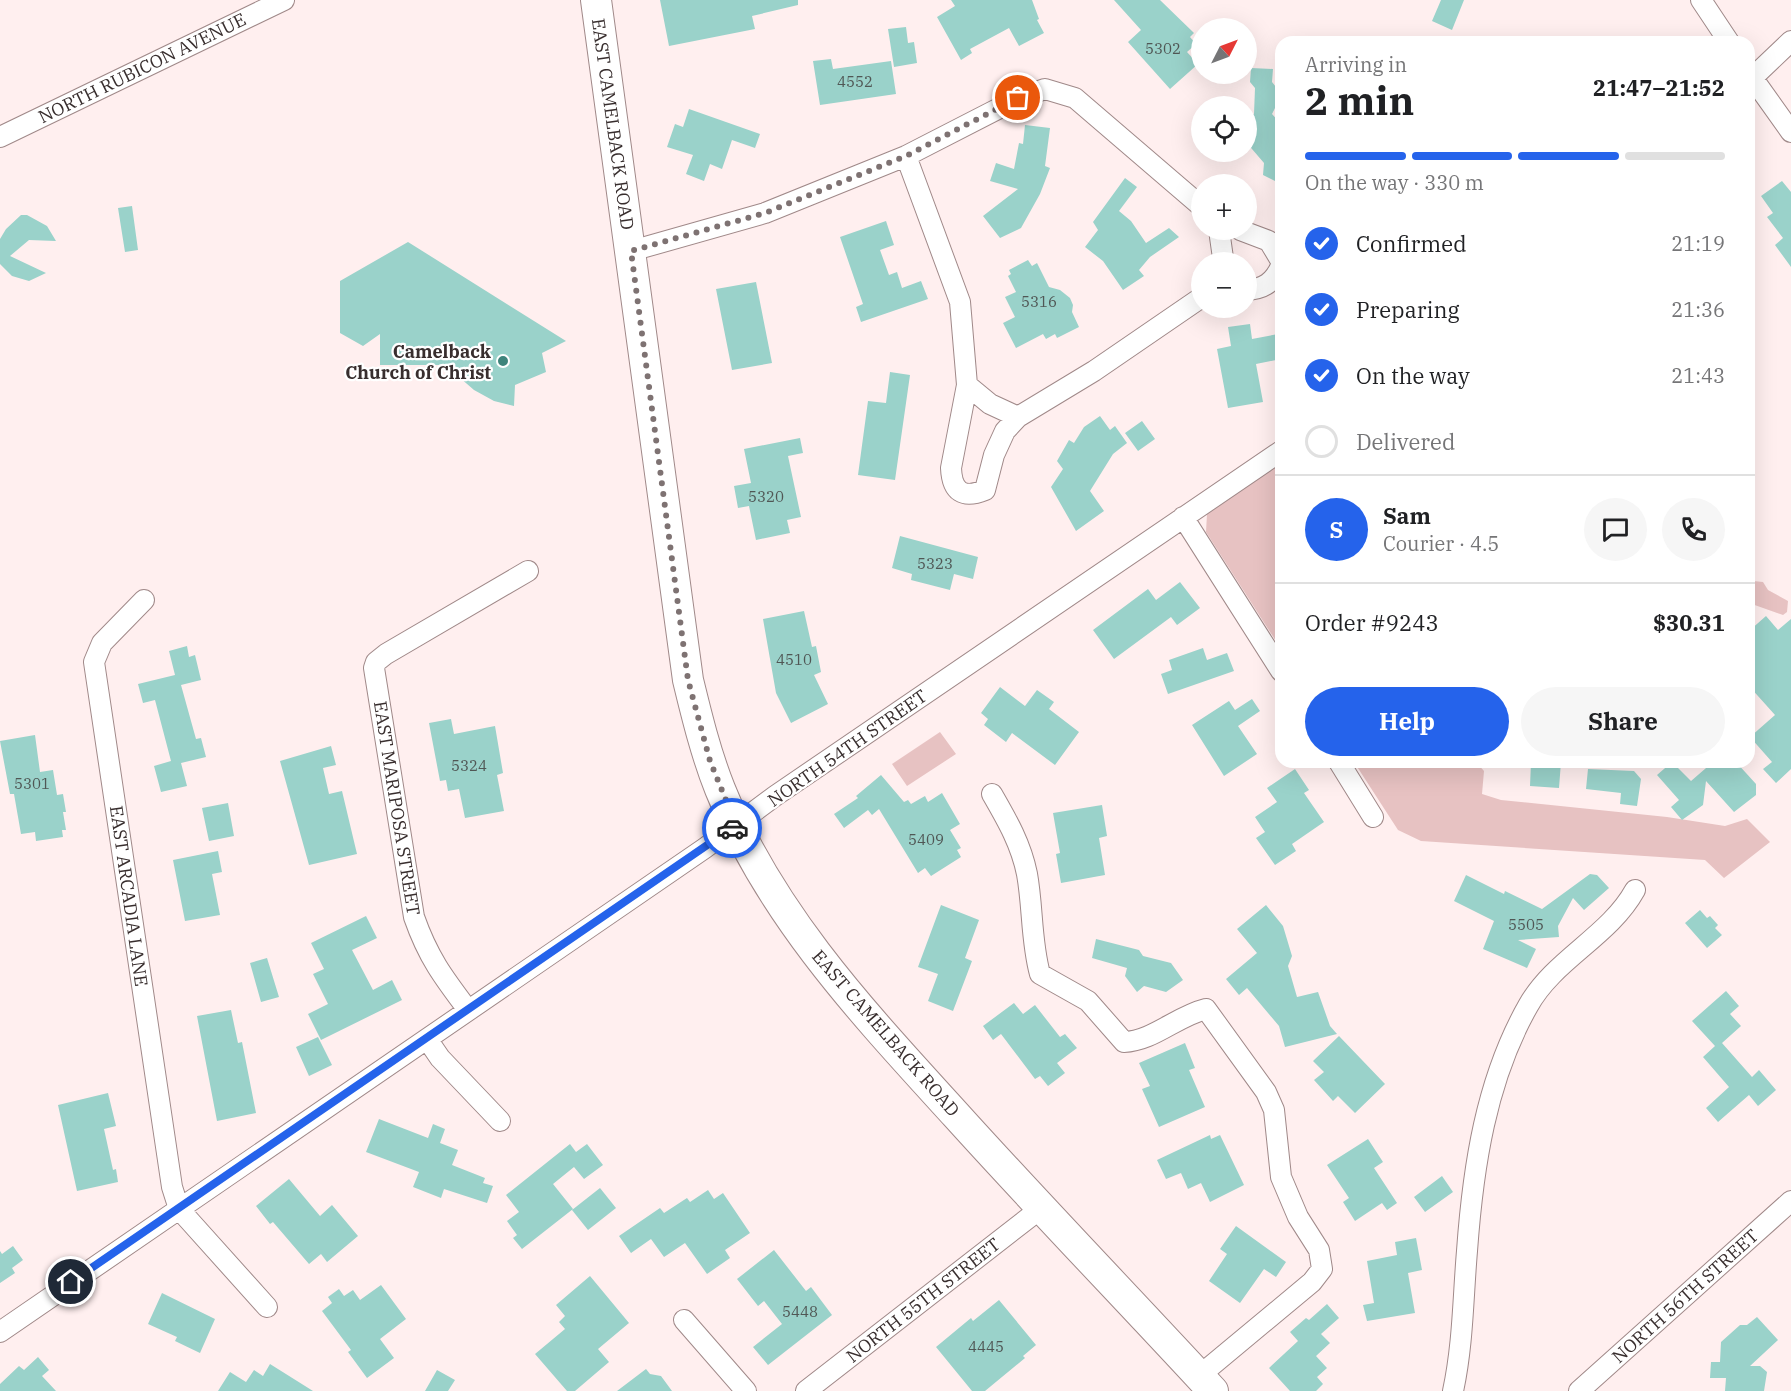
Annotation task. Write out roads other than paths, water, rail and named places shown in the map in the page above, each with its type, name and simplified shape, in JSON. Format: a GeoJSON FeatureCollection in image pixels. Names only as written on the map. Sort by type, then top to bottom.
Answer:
{"type":"FeatureCollection","features":[{"type":"Feature","properties":{"kind":"main road","name":"EAST CAMELBACK ROAD"},"geometry":{"type":"LineString","coordinates":[[596,0],[688,680],[710,761],[736,825],[785,909],[837,981],[1040,1209],[1206,1383]]}},
{"type":"Feature","properties":{"kind":"street"},"geometry":{"type":"LineString","coordinates":[[1701,0],[1725,36]]}},
{"type":"Feature","properties":{"kind":"street","name":"NORTH RUBICON AVENUE"},"geometry":{"type":"LineString","coordinates":[[0,137],[276,2]]}},
{"type":"Feature","properties":{"kind":"street"},"geometry":{"type":"LineString","coordinates":[[1755,73],[1791,41]]}},
{"type":"Feature","properties":{"kind":"street"},"geometry":{"type":"LineString","coordinates":[[1755,85],[1791,132]]}},
{"type":"Feature","properties":{"kind":"street"},"geometry":{"type":"LineString","coordinates":[[631,251],[765,213],[906,156],[1018,98],[1046,89],[1075,98],[1191,198]]}},
{"type":"Feature","properties":{"kind":"street"},"geometry":{"type":"LineString","coordinates":[[906,156],[960,302],[967,385],[951,468],[952,482],[959,491],[972,495],[985,490],[994,455],[1005,431],[1018,417],[1094,371],[1191,305]]}},
{"type":"Feature","properties":{"kind":"street"},"geometry":{"type":"LineString","coordinates":[[1257,236],[1269,241],[1275,251]]}},
{"type":"Feature","properties":{"kind":"street"},"geometry":{"type":"LineString","coordinates":[[1257,288],[1266,286],[1275,278]]}},
{"type":"Feature","properties":{"kind":"street"},"geometry":{"type":"LineString","coordinates":[[967,385],[990,404],[1018,417]]}},
{"type":"Feature","properties":{"kind":"street","name":"NORTH 54TH STREET"},"geometry":{"type":"LineString","coordinates":[[0,1332],[1275,455]]}},
{"type":"Feature","properties":{"kind":"street"},"geometry":{"type":"LineString","coordinates":[[1183,517],[1275,662]]}},
{"type":"Feature","properties":{"kind":"street","name":"EAST MARIPOSA STREET"},"geometry":{"type":"LineString","coordinates":[[468,1010],[436,968],[414,917],[375,675],[376,663],[386,654],[528,571]]}},
{"type":"Feature","properties":{"kind":"street","name":"EAST ARCADIA LANE"},"geometry":{"type":"LineString","coordinates":[[144,600],[102,643],[94,662],[172,1186],[179,1209]]}},
{"type":"Feature","properties":{"kind":"street"},"geometry":{"type":"LineString","coordinates":[[1343,768],[1373,817]]}},
{"type":"Feature","properties":{"kind":"street"},"geometry":{"type":"LineString","coordinates":[[992,794],[1018,841],[1027,874],[1036,960],[1040,975],[1088,1001],[1124,1042],[1137,1041],[1191,1012],[1206,1009],[1266,1092],[1274,1110],[1281,1177],[1299,1217],[1319,1250],[1322,1269],[1312,1282],[1206,1383]]}},
{"type":"Feature","properties":{"kind":"street"},"geometry":{"type":"LineString","coordinates":[[1453,1391],[1460,1358],[1467,1248],[1477,1157],[1488,1107],[1503,1060],[1528,1005],[1551,975],[1608,926],[1626,906],[1635,890]]}},
{"type":"Feature","properties":{"kind":"street"},"geometry":{"type":"LineString","coordinates":[[427,1039],[440,1058],[500,1121]]}},
{"type":"Feature","properties":{"kind":"street","name":"NORTH 56TH STREET"},"geometry":{"type":"LineString","coordinates":[[1579,1391],[1791,1201]]}},
{"type":"Feature","properties":{"kind":"street"},"geometry":{"type":"LineString","coordinates":[[179,1209],[267,1306]]}},
{"type":"Feature","properties":{"kind":"street","name":"NORTH 55TH STREET"},"geometry":{"type":"LineString","coordinates":[[806,1391],[1040,1209]]}},
{"type":"Feature","properties":{"kind":"street"},"geometry":{"type":"LineString","coordinates":[[684,1320],[746,1391]]}},
{"type":"Feature","properties":{"kind":"place","name":"Camelback Church of Christ"},"geometry":{"type":"Point","coordinates":[503,361]}}]}
